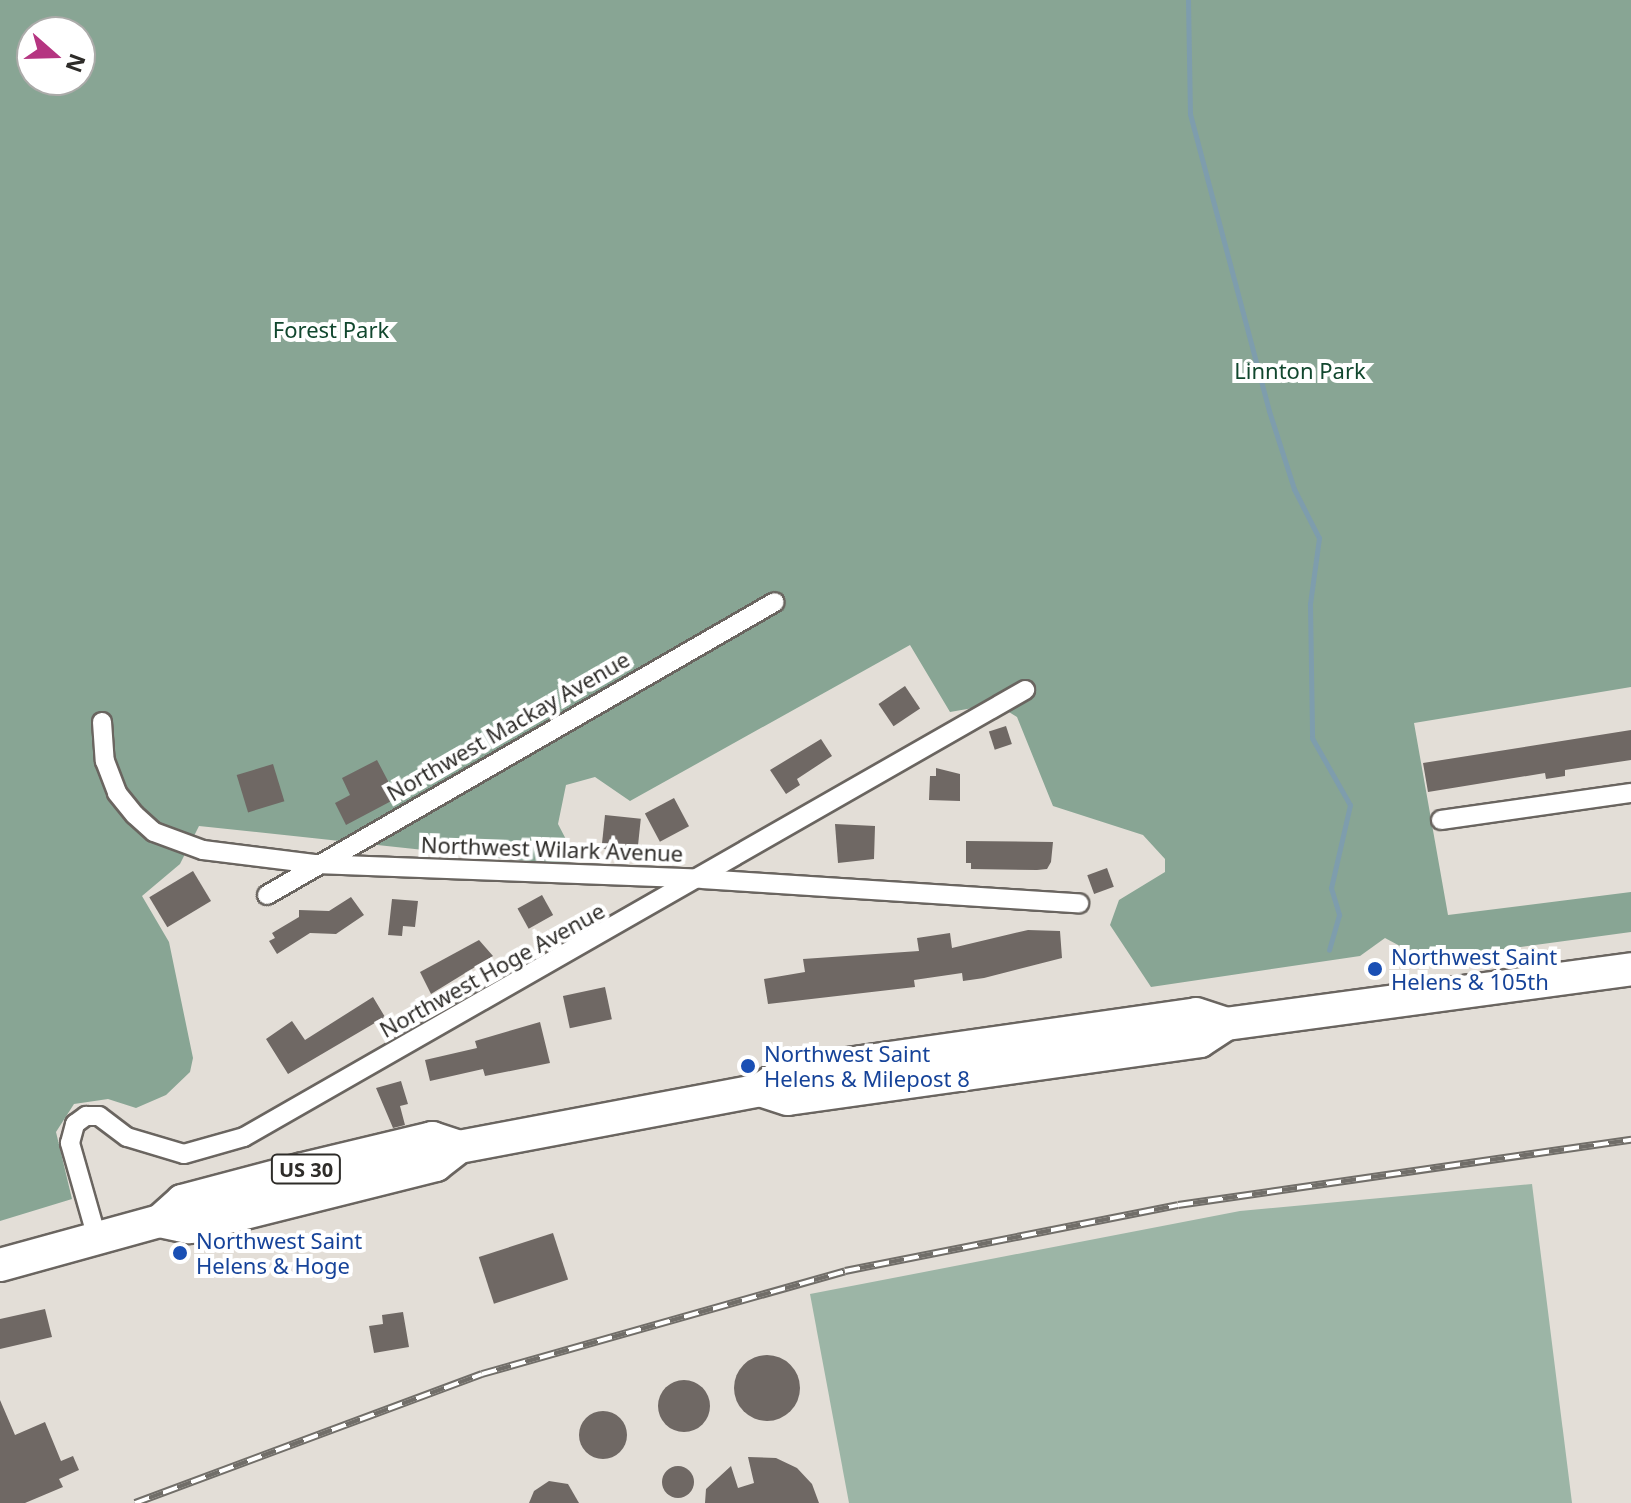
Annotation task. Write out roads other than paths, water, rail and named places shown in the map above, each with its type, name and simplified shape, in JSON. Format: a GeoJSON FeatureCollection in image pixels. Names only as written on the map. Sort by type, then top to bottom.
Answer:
{"type":"FeatureCollection","features":[{"type":"Feature","properties":{"kind":"highway","name":"US 30"},"geometry":{"type":"LineString","coordinates":[[0,1265],[160,1221],[182,1201],[303,1169],[432,1138],[459,1147],[760,1090],[784,1073],[1196,1014],[1226,1024],[1631,969]]}},
{"type":"Feature","properties":{"kind":"street","name":"Northwest Mackay Avenue"},"geometry":{"type":"LineString","coordinates":[[267,895],[775,602]]}},
{"type":"Feature","properties":{"kind":"street","name":"Northwest Hoge Avenue"},"geometry":{"type":"LineString","coordinates":[[97,1238],[70,1143],[75,1124],[86,1116],[99,1116],[127,1137],[184,1154],[244,1137],[703,879],[1025,690]]}},
{"type":"Feature","properties":{"kind":"street","name":"Northwest Wilark Avenue"},"geometry":{"type":"LineString","coordinates":[[102,722],[105,761],[117,793],[154,832],[203,850],[316,864],[703,879],[1079,903]]}},
{"type":"Feature","properties":{"kind":"street"},"geometry":{"type":"LineString","coordinates":[[1441,820],[1631,793]]}},
{"type":"Feature","properties":{"kind":"waterway"},"geometry":{"type":"LineString","coordinates":[[1188,0],[1190,114],[1269,411],[1294,489],[1319,538],[1310,604],[1312,738],[1350,805],[1331,888],[1339,915],[1329,950]]}},
{"type":"Feature","properties":{"kind":"railway"},"geometry":{"type":"LineString","coordinates":[[135,1503],[482,1374],[845,1271],[1178,1205],[1631,1140]]}},
{"type":"Feature","properties":{"kind":"place","name":"Northwest Saint Helens & 105th"},"geometry":{"type":"Point","coordinates":[1375,969]}},
{"type":"Feature","properties":{"kind":"place","name":"Northwest Saint Helens & Milepost 8"},"geometry":{"type":"Point","coordinates":[748,1066]}},
{"type":"Feature","properties":{"kind":"place","name":"Northwest Saint Helens & Hoge"},"geometry":{"type":"Point","coordinates":[180,1253]}},
{"type":"Feature","properties":{"kind":"park label","name":"Forest Park"},"geometry":{"type":"Point","coordinates":[331,330]}},
{"type":"Feature","properties":{"kind":"park label","name":"Linnton Park"},"geometry":{"type":"Point","coordinates":[1300,371]}}]}
